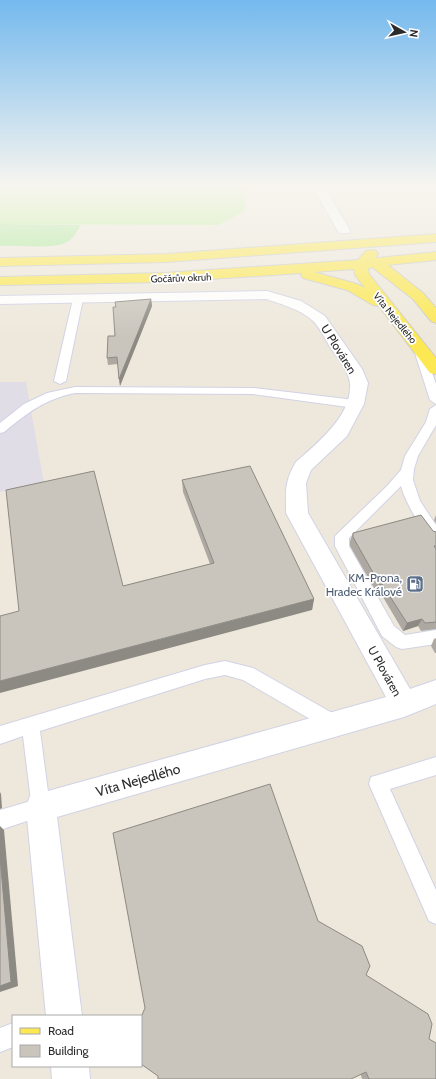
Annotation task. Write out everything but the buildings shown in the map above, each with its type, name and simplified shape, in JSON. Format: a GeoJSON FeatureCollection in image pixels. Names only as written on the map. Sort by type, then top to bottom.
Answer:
{"type":"FeatureCollection","features":[{"type":"Feature","properties":{"kind":"main road"},"geometry":{"type":"LineString","coordinates":[[368,262],[374,252],[388,246],[436,238]]}},
{"type":"Feature","properties":{"kind":"main road","name":"Gočárův okruh"},"geometry":{"type":"LineString","coordinates":[[0,262],[112,260],[422,240]]}},
{"type":"Feature","properties":{"kind":"main road"},"geometry":{"type":"LineString","coordinates":[[307,248],[338,250],[414,278]]}},
{"type":"Feature","properties":{"kind":"main road"},"geometry":{"type":"LineString","coordinates":[[436,257],[426,262],[414,278],[418,296],[436,318]]}},
{"type":"Feature","properties":{"kind":"main road","name":"Gočárův okruh"},"geometry":{"type":"LineString","coordinates":[[0,281],[161,279],[292,271],[368,262],[436,257]]}},
{"type":"Feature","properties":{"kind":"main road","name":"Víta Nejedlého"},"geometry":{"type":"LineString","coordinates":[[368,262],[360,272],[387,309],[436,369]]}},
{"type":"Feature","properties":{"kind":"main road"},"geometry":{"type":"LineString","coordinates":[[292,271],[352,287],[367,295],[387,309]]}},
{"type":"Feature","properties":{"kind":"street","name":"U Plováren"},"geometry":{"type":"LineString","coordinates":[[0,300],[267,295],[284,299],[320,319],[354,369],[359,383],[358,393],[340,432],[303,467],[296,483],[297,513],[404,704]]}},
{"type":"Feature","properties":{"kind":"street","name":"Víta Nejedlého"},"geometry":{"type":"LineString","coordinates":[[41,807],[404,704],[436,692]]}},
{"type":"Feature","properties":{"kind":"street"},"geometry":{"type":"LineString","coordinates":[[41,807],[62,1015]]}},
{"type":"Feature","properties":{"kind":"street"},"geometry":{"type":"LineString","coordinates":[[70,1067],[71,1079]]}},
{"type":"Feature","properties":{"kind":"lane"},"geometry":{"type":"LineString","coordinates":[[60,381],[78,299]]}},
{"type":"Feature","properties":{"kind":"lane"},"geometry":{"type":"LineString","coordinates":[[417,345],[436,400]]}},
{"type":"Feature","properties":{"kind":"lane"},"geometry":{"type":"LineString","coordinates":[[0,429],[28,407],[52,395],[75,390],[252,391],[354,404]]}},
{"type":"Feature","properties":{"kind":"lane"},"geometry":{"type":"LineString","coordinates":[[436,409],[434,418],[412,452],[405,473],[392,489],[342,536],[342,546],[388,631],[402,642],[426,640],[436,637]]}},
{"type":"Feature","properties":{"kind":"lane"},"geometry":{"type":"LineString","coordinates":[[405,473],[409,495],[436,536]]}},
{"type":"Feature","properties":{"kind":"lane"},"geometry":{"type":"LineString","coordinates":[[0,735],[205,672],[225,668],[247,673],[335,724]]}},
{"type":"Feature","properties":{"kind":"lane"},"geometry":{"type":"LineString","coordinates":[[0,820],[41,807],[31,726]]}},
{"type":"Feature","properties":{"kind":"lane"},"geometry":{"type":"LineString","coordinates":[[436,766],[378,784],[436,914]]}},
{"type":"Feature","properties":{"kind":"lane"},"geometry":{"type":"LineString","coordinates":[[0,1040],[12,1035]]}},
{"type":"Feature","properties":{"kind":"shaded area"},"geometry":{"type":"Polygon","coordinates":[[[0,382],[26,382],[44,483],[0,492],[0,382]]]}},
{"type":"Feature","properties":{"kind":"green space"},"geometry":{"type":"Polygon","coordinates":[[[0,236],[73,236],[65,243],[52,246],[0,246],[0,236]]]}},
{"type":"Feature","properties":{"kind":"place","name":"KM-Prona, Hradec Králové"},"geometry":{"type":"Point","coordinates":[415,584]}}]}
